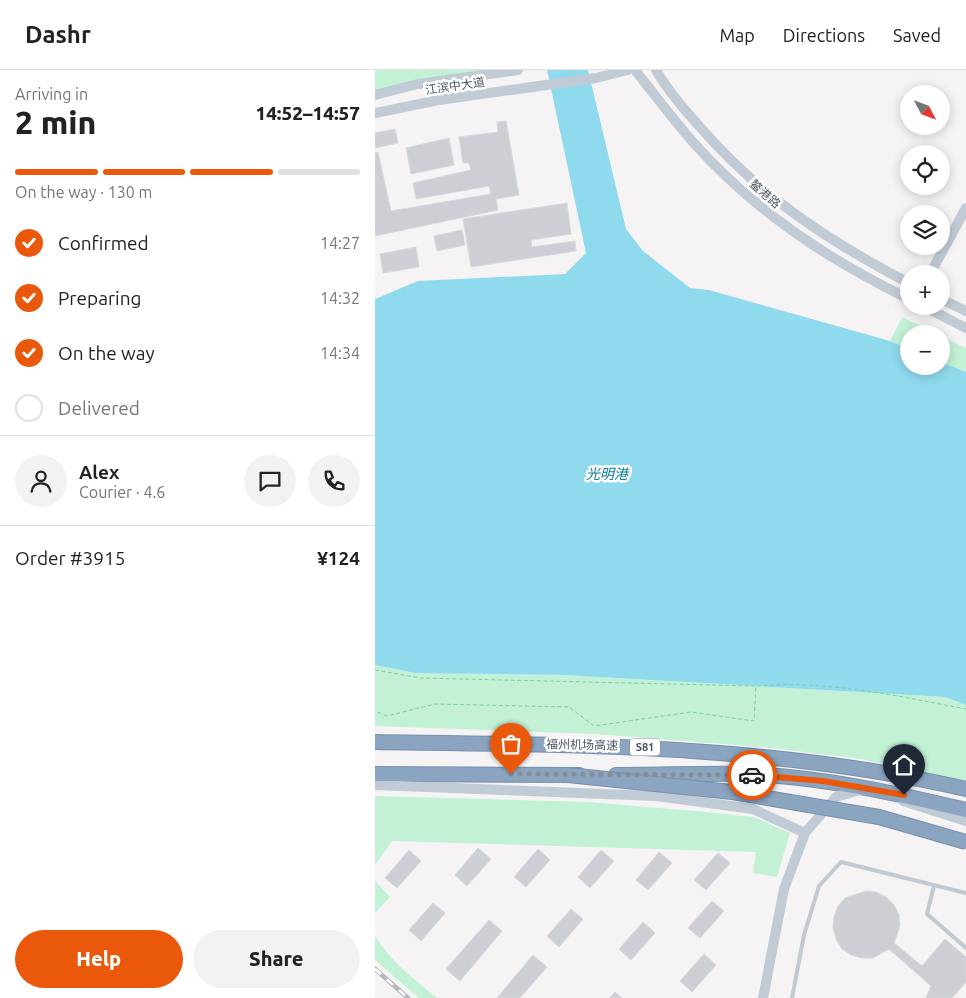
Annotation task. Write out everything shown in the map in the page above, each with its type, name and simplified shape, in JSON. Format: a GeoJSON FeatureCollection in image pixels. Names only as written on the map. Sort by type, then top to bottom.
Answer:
{"type":"FeatureCollection","features":[{"type":"Feature","properties":{"kind":"highway","name":"福州机场高速"},"geometry":{"type":"LineString","coordinates":[[375,742],[657,748],[747,754],[913,777],[966,789]]}},
{"type":"Feature","properties":{"kind":"highway"},"geometry":{"type":"LineString","coordinates":[[377,783],[569,775],[749,774],[823,781],[904,795],[966,810]]}},
{"type":"Feature","properties":{"kind":"highway"},"geometry":{"type":"LineString","coordinates":[[569,775],[732,792],[879,817],[966,842]]}},
{"type":"Feature","properties":{"kind":"highway"},"geometry":{"type":"LineString","coordinates":[[913,777],[966,784]]}},
{"type":"Feature","properties":{"kind":"main road","name":"江滨中大道"},"geometry":{"type":"LineString","coordinates":[[375,95],[418,84],[518,70]]}},
{"type":"Feature","properties":{"kind":"main road","name":"江滨中大道"},"geometry":{"type":"LineString","coordinates":[[375,113],[439,100],[543,87],[596,78],[628,70]]}},
{"type":"Feature","properties":{"kind":"main road","name":"鳌港路"},"geometry":{"type":"LineString","coordinates":[[635,70],[693,142],[752,200],[821,252],[869,280],[900,295]]}},
{"type":"Feature","properties":{"kind":"main road","name":"鳌港路"},"geometry":{"type":"LineString","coordinates":[[656,70],[665,85],[725,156],[771,197],[835,243],[900,277]]}},
{"type":"Feature","properties":{"kind":"main road"},"geometry":{"type":"LineString","coordinates":[[935,265],[966,208]]}},
{"type":"Feature","properties":{"kind":"main road"},"geometry":{"type":"LineString","coordinates":[[950,303],[966,311]]}},
{"type":"Feature","properties":{"kind":"main road"},"geometry":{"type":"LineString","coordinates":[[941,315],[966,328]]}},
{"type":"Feature","properties":{"kind":"main road"},"geometry":{"type":"LineString","coordinates":[[377,783],[656,796],[753,809],[805,833]]}},
{"type":"Feature","properties":{"kind":"main road"},"geometry":{"type":"LineString","coordinates":[[763,998],[784,889],[805,833],[836,797],[862,788],[966,821]]}},
{"type":"Feature","properties":{"kind":"lane"},"geometry":{"type":"LineString","coordinates":[[792,998],[805,935],[819,886],[841,862],[966,893]]}},
{"type":"Feature","properties":{"kind":"lane"},"geometry":{"type":"LineString","coordinates":[[934,886],[927,914],[966,948]]}},
{"type":"Feature","properties":{"kind":"path"},"geometry":{"type":"LineString","coordinates":[[375,670],[420,678],[757,686],[782,684],[835,686],[966,709]]}},
{"type":"Feature","properties":{"kind":"path"},"geometry":{"type":"LineString","coordinates":[[375,711],[387,716],[435,704],[569,707],[594,726],[691,712],[754,720],[757,686]]}},
{"type":"Feature","properties":{"kind":"green space"},"geometry":{"type":"Polygon","coordinates":[[[375,70],[488,70],[375,90],[375,70]]]}},
{"type":"Feature","properties":{"kind":"green space"},"geometry":{"type":"Polygon","coordinates":[[[902,317],[918,325],[900,325],[900,345],[890,341],[902,317]]]}},
{"type":"Feature","properties":{"kind":"green space"},"geometry":{"type":"Polygon","coordinates":[[[950,340],[966,348],[966,372],[950,366],[950,340]]]}},
{"type":"Feature","properties":{"kind":"green space"},"geometry":{"type":"Polygon","coordinates":[[[375,665],[415,673],[564,675],[945,697],[966,705],[966,782],[861,759],[763,747],[594,734],[375,726],[375,665]]]}},
{"type":"Feature","properties":{"kind":"green space"},"geometry":{"type":"Polygon","coordinates":[[[375,796],[588,802],[706,812],[754,817],[790,833],[777,877],[753,873],[756,852],[392,841],[375,865],[375,796]]]}},
{"type":"Feature","properties":{"kind":"green space"},"geometry":{"type":"Polygon","coordinates":[[[375,881],[390,897],[375,913],[375,881]]]}},
{"type":"Feature","properties":{"kind":"green space"},"geometry":{"type":"Polygon","coordinates":[[[375,936],[395,962],[437,998],[419,998],[375,960],[375,936]]]}},
{"type":"Feature","properties":{"kind":"water","name":"光明港"},"geometry":{"type":"Polygon","coordinates":[[[547,70],[588,70],[626,229],[643,251],[690,288],[709,290],[890,341],[900,345],[900,375],[950,375],[950,366],[966,372],[966,705],[945,697],[564,675],[415,673],[375,665],[375,299],[418,281],[565,274],[586,253],[547,70]]]}},
{"type":"Feature","properties":{"kind":"building"},"geometry":{"type":"Polygon","coordinates":[[[506,121],[519,195],[496,199],[498,210],[375,236],[375,153],[378,152],[391,211],[491,194],[489,186],[416,199],[413,183],[471,170],[469,163],[463,163],[459,137],[498,132],[497,122],[506,121]]]}},
{"type":"Feature","properties":{"kind":"building"},"geometry":{"type":"Polygon","coordinates":[[[395,129],[398,143],[375,148],[375,133],[395,129]]]}},
{"type":"Feature","properties":{"kind":"building"},"geometry":{"type":"Polygon","coordinates":[[[449,138],[454,165],[411,174],[406,148],[449,138]]]}},
{"type":"Feature","properties":{"kind":"building"},"geometry":{"type":"Polygon","coordinates":[[[567,203],[571,234],[531,240],[532,247],[575,241],[576,251],[471,267],[463,219],[567,203]]]}},
{"type":"Feature","properties":{"kind":"building"},"geometry":{"type":"Polygon","coordinates":[[[462,230],[465,245],[437,251],[434,236],[462,230]]]}},
{"type":"Feature","properties":{"kind":"building"},"geometry":{"type":"Polygon","coordinates":[[[416,247],[419,267],[383,273],[380,254],[416,247]]]}},
{"type":"Feature","properties":{"kind":"building"},"geometry":{"type":"Polygon","coordinates":[[[478,848],[491,859],[467,886],[455,875],[478,848]]]}},
{"type":"Feature","properties":{"kind":"building"},"geometry":{"type":"Polygon","coordinates":[[[538,849],[550,860],[526,887],[514,877],[538,849]]]}},
{"type":"Feature","properties":{"kind":"building"},"geometry":{"type":"Polygon","coordinates":[[[409,850],[421,861],[397,888],[385,878],[409,850]]]}},
{"type":"Feature","properties":{"kind":"building"},"geometry":{"type":"Polygon","coordinates":[[[601,850],[614,861],[590,888],[578,877],[601,850]]]}},
{"type":"Feature","properties":{"kind":"building"},"geometry":{"type":"Polygon","coordinates":[[[659,852],[672,863],[648,890],[636,880],[659,852]]]}},
{"type":"Feature","properties":{"kind":"building"},"geometry":{"type":"Polygon","coordinates":[[[718,853],[730,863],[706,890],[694,880],[718,853]]]}},
{"type":"Feature","properties":{"kind":"building"},"geometry":{"type":"Polygon","coordinates":[[[866,891],[876,892],[886,897],[894,905],[899,915],[900,926],[894,943],[922,966],[945,939],[966,957],[966,982],[952,998],[926,998],[931,986],[889,949],[873,958],[862,958],[851,955],[842,949],[836,939],[833,928],[838,906],[845,898],[866,891]]]}},
{"type":"Feature","properties":{"kind":"building"},"geometry":{"type":"Polygon","coordinates":[[[712,901],[724,911],[700,938],[688,928],[712,901]]]}},
{"type":"Feature","properties":{"kind":"building"},"geometry":{"type":"Polygon","coordinates":[[[433,903],[445,913],[421,941],[409,930],[433,903]]]}},
{"type":"Feature","properties":{"kind":"building"},"geometry":{"type":"Polygon","coordinates":[[[571,909],[583,919],[559,947],[547,936],[571,909]]]}},
{"type":"Feature","properties":{"kind":"building"},"geometry":{"type":"Polygon","coordinates":[[[489,920],[502,931],[460,981],[446,969],[489,920]]]}},
{"type":"Feature","properties":{"kind":"building"},"geometry":{"type":"Polygon","coordinates":[[[643,922],[655,933],[631,960],[619,949],[643,922]]]}},
{"type":"Feature","properties":{"kind":"building"},"geometry":{"type":"Polygon","coordinates":[[[704,954],[716,965],[692,992],[680,981],[704,954]]]}},
{"type":"Feature","properties":{"kind":"building"},"geometry":{"type":"Polygon","coordinates":[[[533,955],[547,967],[520,998],[497,998],[533,955]]]}},
{"type":"Feature","properties":{"kind":"building"},"geometry":{"type":"Polygon","coordinates":[[[615,992],[622,998],[609,998],[615,992]]]}},
{"type":"Feature","properties":{"kind":"railway"},"geometry":{"type":"LineString","coordinates":[[375,969],[408,998]]}},
{"type":"Feature","properties":{"kind":"way so far"},"geometry":{"type":"LineString","coordinates":[[511,774],[752,775]]}},
{"type":"Feature","properties":{"kind":"route"},"geometry":{"type":"LineString","coordinates":[[752,775],[823,781],[904,795]]}}]}
